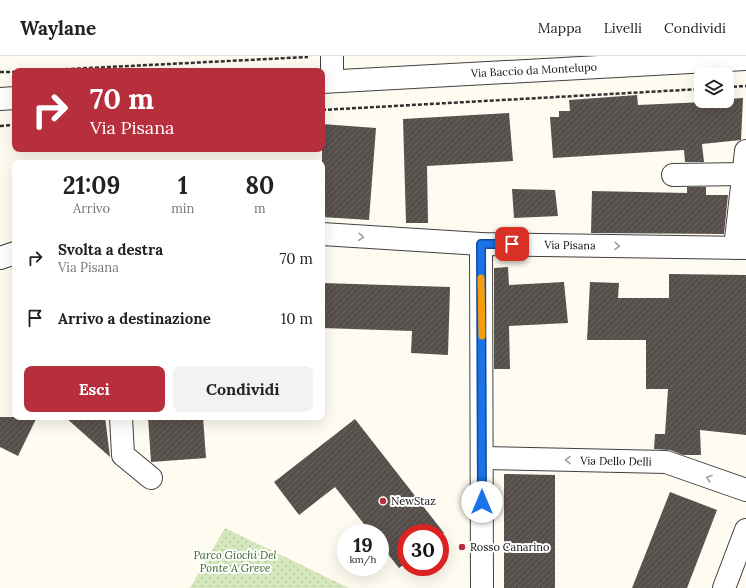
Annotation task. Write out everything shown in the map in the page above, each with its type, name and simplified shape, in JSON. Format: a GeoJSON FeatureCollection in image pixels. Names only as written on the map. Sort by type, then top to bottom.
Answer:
{"type":"FeatureCollection","features":[{"type":"Feature","properties":{"kind":"street"},"geometry":{"type":"LineString","coordinates":[[327,81],[332,56]]}},
{"type":"Feature","properties":{"kind":"street","name":"Via Baccio da Montelupo"},"geometry":{"type":"LineString","coordinates":[[327,81],[746,59]]}},
{"type":"Feature","properties":{"kind":"street"},"geometry":{"type":"LineString","coordinates":[[0,99],[12,98]]}},
{"type":"Feature","properties":{"kind":"street"},"geometry":{"type":"LineString","coordinates":[[741,248],[746,152]]}},
{"type":"Feature","properties":{"kind":"street"},"geometry":{"type":"LineString","coordinates":[[673,175],[744,174]]}},
{"type":"Feature","properties":{"kind":"street","name":"Via Pisana"},"geometry":{"type":"LineString","coordinates":[[325,234],[481,244],[741,248]]}},
{"type":"Feature","properties":{"kind":"street"},"geometry":{"type":"LineString","coordinates":[[481,244],[482,588]]}},
{"type":"Feature","properties":{"kind":"street"},"geometry":{"type":"LineString","coordinates":[[0,258],[12,254]]}},
{"type":"Feature","properties":{"kind":"street"},"geometry":{"type":"LineString","coordinates":[[121,420],[123,455],[151,478]]}},
{"type":"Feature","properties":{"kind":"street","name":"Via Dello Delli"},"geometry":{"type":"LineString","coordinates":[[482,458],[666,462],[746,490]]}},
{"type":"Feature","properties":{"kind":"street"},"geometry":{"type":"LineString","coordinates":[[724,588],[746,530]]}},
{"type":"Feature","properties":{"kind":"path"},"geometry":{"type":"LineString","coordinates":[[86,68],[312,56]]}},
{"type":"Feature","properties":{"kind":"path"},"geometry":{"type":"LineString","coordinates":[[0,72],[12,72]]}},
{"type":"Feature","properties":{"kind":"path"},"geometry":{"type":"LineString","coordinates":[[734,87],[746,86]]}},
{"type":"Feature","properties":{"kind":"path"},"geometry":{"type":"LineString","coordinates":[[325,110],[694,89]]}},
{"type":"Feature","properties":{"kind":"path"},"geometry":{"type":"LineString","coordinates":[[0,126],[12,125]]}},
{"type":"Feature","properties":{"kind":"green space","name":"Parco Giochi Del Ponte A Greve"},"geometry":{"type":"Polygon","coordinates":[[[225,528],[349,588],[190,588],[225,528]]]}},
{"type":"Feature","properties":{"kind":"building"},"geometry":{"type":"Polygon","coordinates":[[[637,95],[638,105],[694,102],[694,108],[734,108],[734,99],[743,98],[741,140],[702,144],[704,162],[685,162],[684,150],[553,158],[550,117],[559,117],[559,111],[570,111],[569,100],[637,95]]]}},
{"type":"Feature","properties":{"kind":"building"},"geometry":{"type":"Polygon","coordinates":[[[509,113],[513,161],[427,166],[428,223],[406,223],[403,119],[509,113]]]}},
{"type":"Feature","properties":{"kind":"building"},"geometry":{"type":"Polygon","coordinates":[[[325,124],[376,128],[369,220],[325,217],[325,160],[322,160],[322,152],[325,152],[325,124]]]}},
{"type":"Feature","properties":{"kind":"building"},"geometry":{"type":"Polygon","coordinates":[[[687,187],[706,187],[706,195],[728,195],[724,234],[591,233],[592,191],[687,193],[687,187]]]}},
{"type":"Feature","properties":{"kind":"building"},"geometry":{"type":"Polygon","coordinates":[[[512,189],[555,190],[558,216],[514,218],[512,189]]]}},
{"type":"Feature","properties":{"kind":"building"},"geometry":{"type":"Polygon","coordinates":[[[508,267],[509,285],[564,282],[568,323],[509,326],[510,369],[494,369],[494,268],[508,267]]]}},
{"type":"Feature","properties":{"kind":"building"},"geometry":{"type":"Polygon","coordinates":[[[669,274],[746,275],[746,435],[700,430],[701,455],[683,455],[670,450],[654,449],[655,434],[665,434],[668,389],[646,389],[646,340],[587,340],[590,282],[619,283],[618,298],[669,298],[669,274]]]}},
{"type":"Feature","properties":{"kind":"building"},"geometry":{"type":"Polygon","coordinates":[[[325,283],[450,287],[448,355],[411,353],[412,331],[325,328],[325,283]]]}},
{"type":"Feature","properties":{"kind":"building"},"geometry":{"type":"Polygon","coordinates":[[[0,417],[12,417],[12,420],[36,420],[18,456],[0,447],[0,417]]]}},
{"type":"Feature","properties":{"kind":"building","name":"NewStaz"},"geometry":{"type":"Polygon","coordinates":[[[355,419],[437,524],[397,524],[397,565],[389,555],[389,524],[364,524],[335,487],[299,515],[274,482],[355,419]]]}},
{"type":"Feature","properties":{"kind":"building"},"geometry":{"type":"Polygon","coordinates":[[[68,420],[105,420],[110,457],[68,420]]]}},
{"type":"Feature","properties":{"kind":"building"},"geometry":{"type":"Polygon","coordinates":[[[148,420],[203,420],[206,458],[151,462],[148,420]]]}},
{"type":"Feature","properties":{"kind":"building"},"geometry":{"type":"Polygon","coordinates":[[[504,474],[555,475],[555,588],[504,588],[504,474]]]}},
{"type":"Feature","properties":{"kind":"building"},"geometry":{"type":"Polygon","coordinates":[[[670,492],[717,510],[687,588],[632,588],[670,492]]]}},
{"type":"Feature","properties":{"kind":"slow traffic"},"geometry":{"type":"LineString","coordinates":[[481,278],[482,336]]}},
{"type":"Feature","properties":{"kind":"place","name":"NewStaz"},"geometry":{"type":"Point","coordinates":[383,501]}},
{"type":"Feature","properties":{"kind":"place","name":"Rosso Canarino"},"geometry":{"type":"Point","coordinates":[462,547]}},
{"type":"Feature","properties":{"kind":"route"},"geometry":{"type":"LineString","coordinates":[[482,502],[481,244],[512,244]]}}]}
